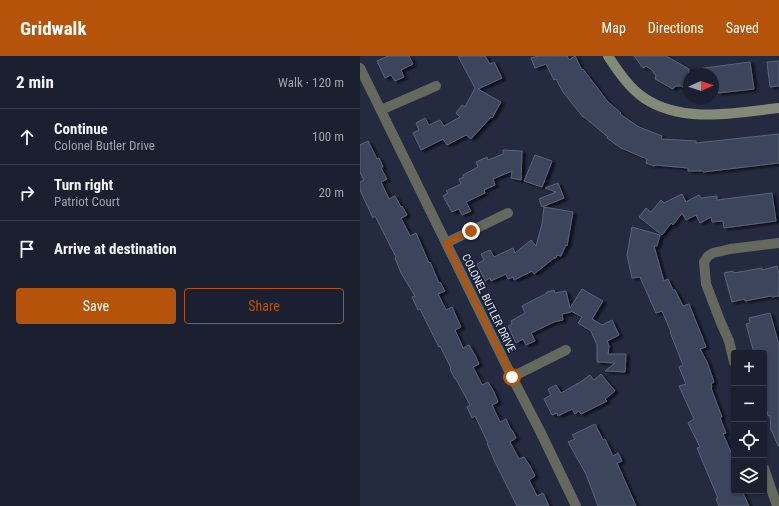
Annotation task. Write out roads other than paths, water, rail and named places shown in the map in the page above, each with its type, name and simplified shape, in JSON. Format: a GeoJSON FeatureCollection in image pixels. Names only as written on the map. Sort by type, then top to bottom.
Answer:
{"type":"FeatureCollection","features":[{"type":"Feature","properties":{"kind":"street"},"geometry":{"type":"LineString","coordinates":[[608,56],[629,85],[643,98],[661,108],[682,113],[710,115],[779,108]]}},
{"type":"Feature","properties":{"kind":"street","name":"COLONEL BUTLER DRIVE"},"geometry":{"type":"LineString","coordinates":[[360,68],[576,506]]}},
{"type":"Feature","properties":{"kind":"street"},"geometry":{"type":"LineString","coordinates":[[381,110],[436,86]]}},
{"type":"Feature","properties":{"kind":"street"},"geometry":{"type":"LineString","coordinates":[[446,243],[508,213]]}},
{"type":"Feature","properties":{"kind":"street"},"geometry":{"type":"LineString","coordinates":[[731,350],[729,341],[706,284],[704,262],[712,253],[730,249],[779,243]]}},
{"type":"Feature","properties":{"kind":"street"},"geometry":{"type":"LineString","coordinates":[[512,377],[566,350]]}},
{"type":"Feature","properties":{"kind":"street"},"geometry":{"type":"LineString","coordinates":[[767,478],[776,506]]}}]}
